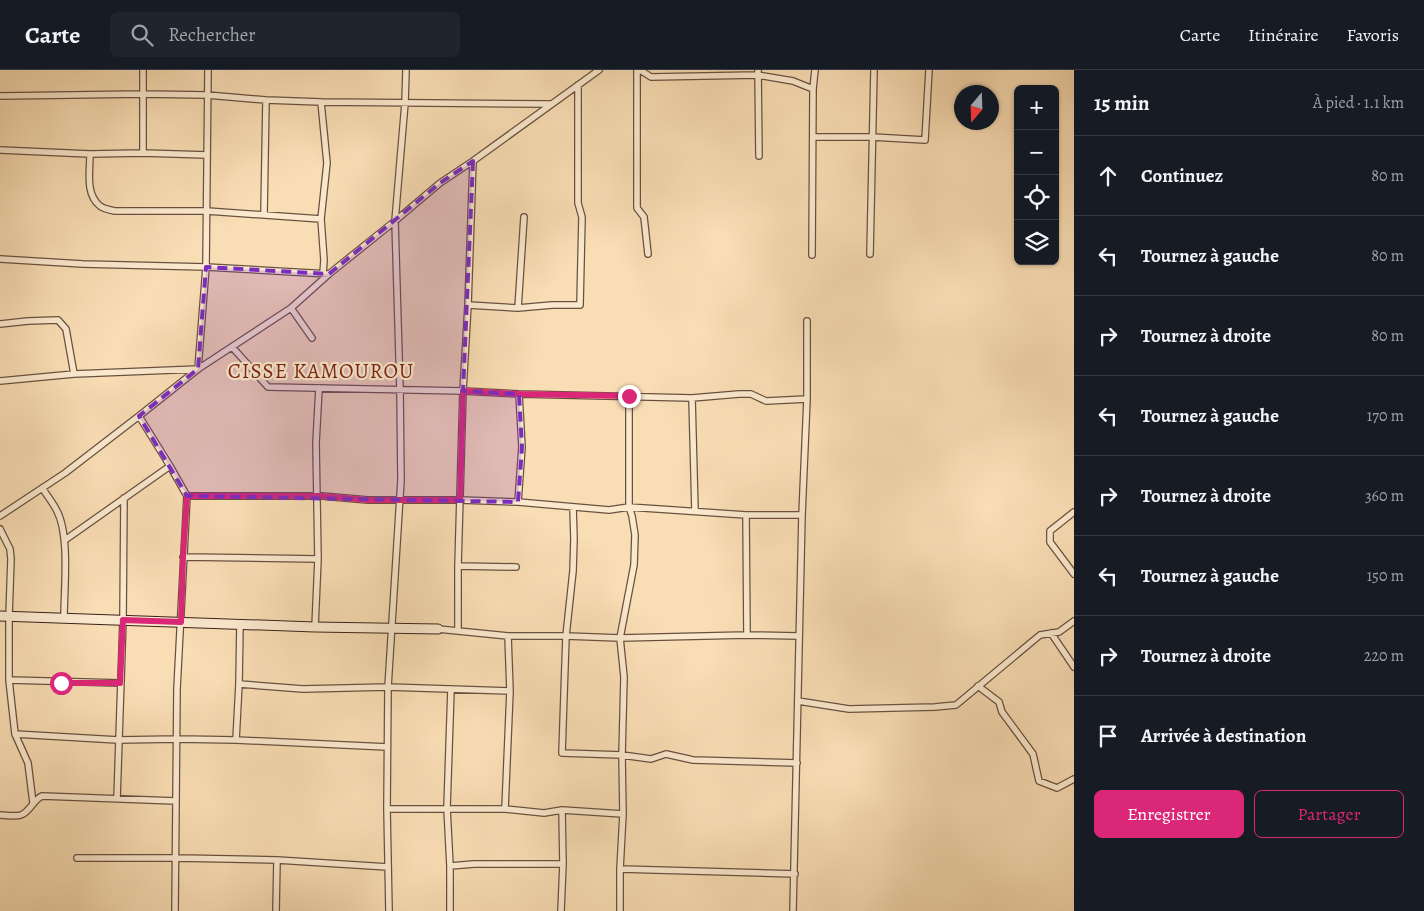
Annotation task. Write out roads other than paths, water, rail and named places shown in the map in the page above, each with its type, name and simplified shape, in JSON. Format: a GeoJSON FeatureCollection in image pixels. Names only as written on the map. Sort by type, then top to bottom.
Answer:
{"type":"FeatureCollection","features":[{"type":"Feature","properties":{"kind":"street"},"geometry":{"type":"LineString","coordinates":[[143,153],[144,70]]}},
{"type":"Feature","properties":{"kind":"street"},"geometry":{"type":"LineString","coordinates":[[198,369],[206,267],[208,70]]}},
{"type":"Feature","properties":{"kind":"street"},"geometry":{"type":"LineString","coordinates":[[389,911],[387,809],[388,687],[400,500],[400,390],[395,221],[406,70]]}},
{"type":"Feature","properties":{"kind":"street"},"geometry":{"type":"LineString","coordinates":[[0,516],[65,473],[198,369],[291,308],[326,274],[395,221],[440,182],[473,161],[600,70]]}},
{"type":"Feature","properties":{"kind":"street"},"geometry":{"type":"LineString","coordinates":[[637,70],[637,208],[644,217],[648,254]]}},
{"type":"Feature","properties":{"kind":"street"},"geometry":{"type":"LineString","coordinates":[[640,70],[651,77],[758,72],[793,81],[813,89]]}},
{"type":"Feature","properties":{"kind":"street"},"geometry":{"type":"LineString","coordinates":[[812,255],[814,70]]}},
{"type":"Feature","properties":{"kind":"street"},"geometry":{"type":"LineString","coordinates":[[870,254],[874,70]]}},
{"type":"Feature","properties":{"kind":"street"},"geometry":{"type":"LineString","coordinates":[[813,137],[872,137],[925,140],[929,70]]}},
{"type":"Feature","properties":{"kind":"street"},"geometry":{"type":"LineString","coordinates":[[758,72],[759,156]]}},
{"type":"Feature","properties":{"kind":"street"},"geometry":{"type":"LineString","coordinates":[[468,305],[518,308],[580,304],[582,217],[578,203],[578,85]]}},
{"type":"Feature","properties":{"kind":"street"},"geometry":{"type":"LineString","coordinates":[[0,96],[143,94],[207,95],[321,102],[550,104]]}},
{"type":"Feature","properties":{"kind":"street"},"geometry":{"type":"LineString","coordinates":[[264,214],[266,100]]}},
{"type":"Feature","properties":{"kind":"street"},"geometry":{"type":"LineString","coordinates":[[321,102],[327,163],[321,219],[326,274]]}},
{"type":"Feature","properties":{"kind":"street"},"geometry":{"type":"LineString","coordinates":[[0,150],[90,154],[207,155]]}},
{"type":"Feature","properties":{"kind":"street"},"geometry":{"type":"LineString","coordinates":[[90,154],[89,187],[93,198],[101,207],[115,211],[207,211],[321,219]]}},
{"type":"Feature","properties":{"kind":"street"},"geometry":{"type":"LineString","coordinates":[[458,630],[463,391],[473,161]]}},
{"type":"Feature","properties":{"kind":"street"},"geometry":{"type":"LineString","coordinates":[[518,308],[524,217]]}},
{"type":"Feature","properties":{"kind":"street"},"geometry":{"type":"LineString","coordinates":[[0,259],[326,274]]}},
{"type":"Feature","properties":{"kind":"street"},"geometry":{"type":"LineString","coordinates":[[291,308],[312,338]]}},
{"type":"Feature","properties":{"kind":"street"},"geometry":{"type":"LineString","coordinates":[[0,324],[58,320],[66,329],[74,374]]}},
{"type":"Feature","properties":{"kind":"street"},"geometry":{"type":"LineString","coordinates":[[793,911],[802,516],[807,399],[807,321]]}},
{"type":"Feature","properties":{"kind":"street"},"geometry":{"type":"LineString","coordinates":[[232,348],[268,387],[692,398],[751,394],[766,401],[807,399]]}},
{"type":"Feature","properties":{"kind":"street"},"geometry":{"type":"LineString","coordinates":[[0,381],[74,374],[198,369]]}},
{"type":"Feature","properties":{"kind":"street"},"geometry":{"type":"LineString","coordinates":[[315,627],[318,559],[316,443],[319,388]]}},
{"type":"Feature","properties":{"kind":"street"},"geometry":{"type":"LineString","coordinates":[[518,502],[522,447],[519,394]]}},
{"type":"Feature","properties":{"kind":"street"},"geometry":{"type":"LineString","coordinates":[[620,911],[624,677],[620,638],[634,565],[635,536],[629,507],[629,396]]}},
{"type":"Feature","properties":{"kind":"street"},"geometry":{"type":"LineString","coordinates":[[692,398],[695,511]]}},
{"type":"Feature","properties":{"kind":"street"},"geometry":{"type":"LineString","coordinates":[[139,416],[187,496],[177,690],[177,858],[175,911]]}},
{"type":"Feature","properties":{"kind":"street"},"geometry":{"type":"LineString","coordinates":[[65,540],[170,466]]}},
{"type":"Feature","properties":{"kind":"street"},"geometry":{"type":"LineString","coordinates":[[42,488],[57,510],[65,540],[64,618]]}},
{"type":"Feature","properties":{"kind":"street"},"geometry":{"type":"LineString","coordinates":[[187,496],[460,500],[518,502],[609,510],[629,507],[746,515],[802,516]]}},
{"type":"Feature","properties":{"kind":"street"},"geometry":{"type":"LineString","coordinates":[[117,799],[123,620],[124,498]]}},
{"type":"Feature","properties":{"kind":"street"},"geometry":{"type":"LineString","coordinates":[[573,507],[574,539],[566,636],[562,753],[622,755],[651,759],[666,754],[692,760],[797,763]]}},
{"type":"Feature","properties":{"kind":"street"},"geometry":{"type":"LineString","coordinates":[[1074,512],[1050,531],[1050,542],[1074,574]]}},
{"type":"Feature","properties":{"kind":"street"},"geometry":{"type":"LineString","coordinates":[[746,515],[747,635]]}},
{"type":"Feature","properties":{"kind":"street"},"geometry":{"type":"LineString","coordinates":[[0,529],[10,549],[11,559],[4,616],[15,734],[28,763],[33,803]]}},
{"type":"Feature","properties":{"kind":"street"},"geometry":{"type":"LineString","coordinates":[[183,557],[318,559]]}},
{"type":"Feature","properties":{"kind":"street"},"geometry":{"type":"LineString","coordinates":[[458,566],[516,567]]}},
{"type":"Feature","properties":{"kind":"street"},"geometry":{"type":"LineString","coordinates":[[4,616],[315,627],[438,629],[508,636],[620,638],[747,635],[800,636]]}},
{"type":"Feature","properties":{"kind":"street"},"geometry":{"type":"LineString","coordinates":[[798,702],[849,709],[956,705],[1040,635],[1059,632],[1074,621]]}},
{"type":"Feature","properties":{"kind":"street"},"geometry":{"type":"LineString","coordinates":[[236,740],[240,624]]}},
{"type":"Feature","properties":{"kind":"street"},"geometry":{"type":"LineString","coordinates":[[1051,633],[1074,667]]}},
{"type":"Feature","properties":{"kind":"street"},"geometry":{"type":"LineString","coordinates":[[505,809],[510,691],[508,636]]}},
{"type":"Feature","properties":{"kind":"street"},"geometry":{"type":"LineString","coordinates":[[9,680],[120,683]]}},
{"type":"Feature","properties":{"kind":"street"},"geometry":{"type":"LineString","coordinates":[[239,684],[303,689],[388,687],[510,691]]}},
{"type":"Feature","properties":{"kind":"street"},"geometry":{"type":"LineString","coordinates":[[978,686],[999,702],[1002,712],[1033,754],[1039,781],[1057,788],[1074,779]]}},
{"type":"Feature","properties":{"kind":"street"},"geometry":{"type":"LineString","coordinates":[[450,911],[450,866],[446,808],[451,689]]}},
{"type":"Feature","properties":{"kind":"street"},"geometry":{"type":"LineString","coordinates":[[15,734],[118,740],[236,740],[387,747]]}},
{"type":"Feature","properties":{"kind":"street"},"geometry":{"type":"LineString","coordinates":[[0,815],[19,816],[42,796],[176,801]]}},
{"type":"Feature","properties":{"kind":"street"},"geometry":{"type":"LineString","coordinates":[[387,809],[505,809],[544,813],[562,810],[623,814]]}},
{"type":"Feature","properties":{"kind":"street"},"geometry":{"type":"LineString","coordinates":[[561,911],[563,864],[562,810]]}},
{"type":"Feature","properties":{"kind":"street"},"geometry":{"type":"LineString","coordinates":[[77,858],[277,860],[388,867]]}},
{"type":"Feature","properties":{"kind":"street"},"geometry":{"type":"LineString","coordinates":[[276,911],[277,860]]}},
{"type":"Feature","properties":{"kind":"street"},"geometry":{"type":"LineString","coordinates":[[450,866],[474,864],[563,864]]}},
{"type":"Feature","properties":{"kind":"street"},"geometry":{"type":"LineString","coordinates":[[620,869],[794,874]]}},
{"type":"Feature","properties":{"kind":"district","name":"CISSE KAMOUROU"},"geometry":{"type":"Point","coordinates":[321,371]}}]}
